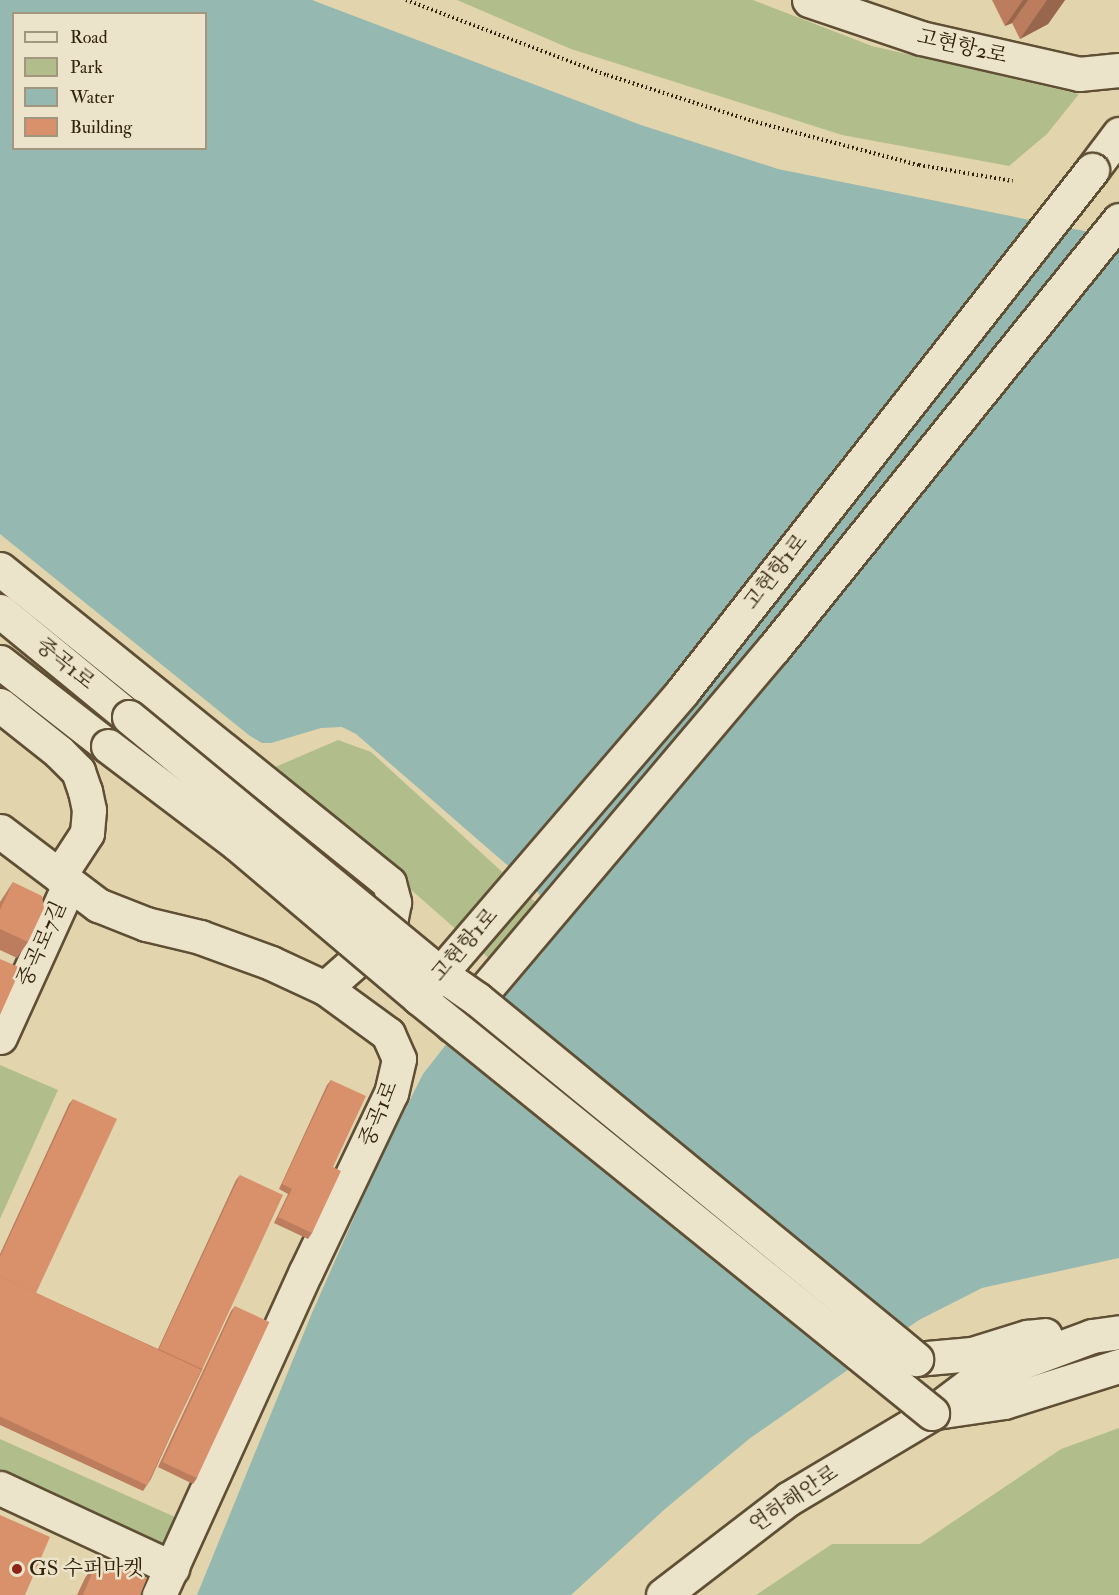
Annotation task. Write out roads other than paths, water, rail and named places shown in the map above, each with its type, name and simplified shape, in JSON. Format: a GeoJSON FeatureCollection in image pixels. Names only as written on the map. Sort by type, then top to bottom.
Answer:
{"type":"FeatureCollection","features":[{"type":"Feature","properties":{"kind":"street","name":"고현항2로"},"geometry":{"type":"LineString","coordinates":[[809,0],[921,38],[1079,74],[1119,70]]}},
{"type":"Feature","properties":{"kind":"street","name":"고현항1로"},"geometry":{"type":"LineString","coordinates":[[419,998],[682,692],[1119,134]]}},
{"type":"Feature","properties":{"kind":"street","name":"고현항1로"},"geometry":{"type":"LineString","coordinates":[[452,1025],[477,999],[773,649],[1119,220]]}},
{"type":"Feature","properties":{"kind":"street"},"geometry":{"type":"LineString","coordinates":[[0,569],[389,883],[394,902],[391,918],[378,938],[325,988]]}},
{"type":"Feature","properties":{"kind":"street","name":"중곡1로"},"geometry":{"type":"LineString","coordinates":[[0,611],[441,974],[477,999],[916,1359],[972,1354],[1026,1337],[1064,1333],[1106,1334]]}},
{"type":"Feature","properties":{"kind":"street","name":"중곡1로"},"geometry":{"type":"LineString","coordinates":[[0,662],[237,844],[419,998],[932,1413]]}},
{"type":"Feature","properties":{"kind":"street","name":"중곡로7길"},"geometry":{"type":"LineString","coordinates":[[0,705],[59,752],[78,771],[89,810],[87,833],[64,880],[0,1037]]}},
{"type":"Feature","properties":{"kind":"street","name":"중곡1로"},"geometry":{"type":"LineString","coordinates":[[0,831],[98,905],[146,924],[200,938],[271,963],[325,988],[388,1034],[399,1059],[390,1093],[305,1273],[166,1581]]}},
{"type":"Feature","properties":{"kind":"street","name":"연하해안로"},"geometry":{"type":"LineString","coordinates":[[663,1595],[788,1499],[932,1413],[977,1379],[1106,1334]]}},
{"type":"Feature","properties":{"kind":"street","name":"연하해안로"},"geometry":{"type":"LineString","coordinates":[[932,1413],[1004,1402],[1119,1366]]}},
{"type":"Feature","properties":{"kind":"street"},"geometry":{"type":"LineString","coordinates":[[0,1488],[166,1581]]}},
{"type":"Feature","properties":{"kind":"water"},"geometry":{"type":"Polygon","coordinates":[[[0,0],[312,0],[641,125],[778,169],[1119,238],[1119,1258],[982,1288],[919,1320],[749,1439],[665,1509],[571,1595],[197,1595],[312,1313],[378,1163],[423,1074],[448,1042],[542,954],[549,935],[547,905],[536,890],[356,734],[342,727],[321,728],[271,743],[262,743],[250,736],[0,534],[0,0]]]}},
{"type":"Feature","properties":{"kind":"place","name":"GS 수퍼마켓"},"geometry":{"type":"Point","coordinates":[17,1569]}}]}
